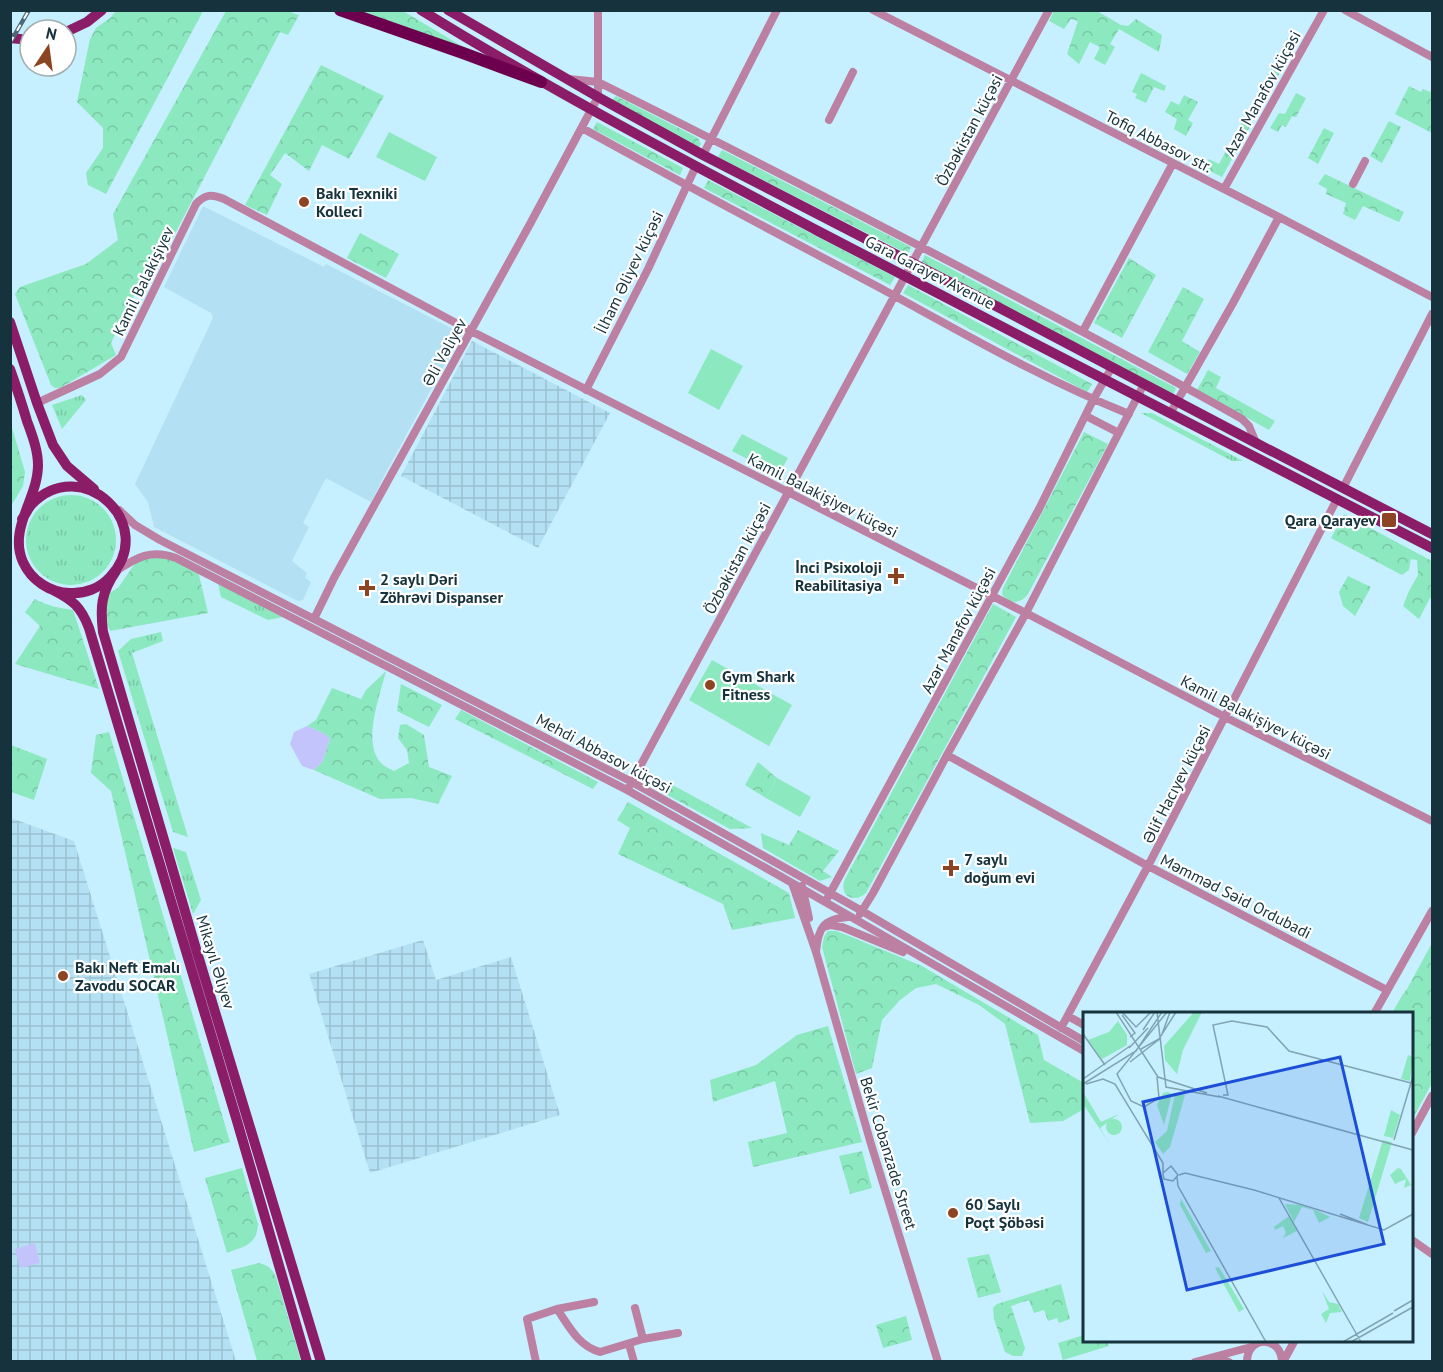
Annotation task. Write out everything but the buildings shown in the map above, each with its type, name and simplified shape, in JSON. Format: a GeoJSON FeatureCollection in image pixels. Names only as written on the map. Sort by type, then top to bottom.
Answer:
{"type":"FeatureCollection","features":[{"type":"Feature","properties":{"kind":"highway"},"geometry":{"type":"LineString","coordinates":[[340,10],[541,82]]}},
{"type":"Feature","properties":{"kind":"main road"},"geometry":{"type":"LineString","coordinates":[[78,26],[102,10]]}},
{"type":"Feature","properties":{"kind":"main road","name":"Gara Garayev Avenue"},"geometry":{"type":"LineString","coordinates":[[421,10],[541,82],[696,166],[1432,548]]}},
{"type":"Feature","properties":{"kind":"main road","name":"Gara Garayev Avenue"},"geometry":{"type":"LineString","coordinates":[[448,10],[598,98],[703,155],[1432,534]]}},
{"type":"Feature","properties":{"kind":"main road"},"geometry":{"type":"LineString","coordinates":[[10,322],[49,436],[62,459],[115,509],[125,533],[124,553],[116,571],[106,582],[94,589],[81,593],[53,590],[41,584],[23,563],[14,537],[36,481],[38,460],[10,369]]}},
{"type":"Feature","properties":{"kind":"main road"},"geometry":{"type":"LineString","coordinates":[[22,519],[31,505],[44,494],[59,488],[76,487],[92,490],[106,499]]}},
{"type":"Feature","properties":{"kind":"main road","name":"Mikayıl Əliyev"},"geometry":{"type":"LineString","coordinates":[[116,571],[108,582],[102,599],[103,632],[321,1362]]}},
{"type":"Feature","properties":{"kind":"main road","name":"Mikayıl Əliyev"},"geometry":{"type":"LineString","coordinates":[[53,590],[75,604],[82,612],[89,628],[307,1362]]}},
{"type":"Feature","properties":{"kind":"street"},"geometry":{"type":"LineString","coordinates":[[598,10],[598,98]]}},
{"type":"Feature","properties":{"kind":"street"},"geometry":{"type":"LineString","coordinates":[[703,155],[777,10]]}},
{"type":"Feature","properties":{"kind":"street","name":"Tofiq Abbasov str."},"geometry":{"type":"LineString","coordinates":[[873,10],[1432,297]]}},
{"type":"Feature","properties":{"kind":"street","name":"Özbəkistan küçəsi"},"geometry":{"type":"LineString","coordinates":[[627,790],[1049,10]]}},
{"type":"Feature","properties":{"kind":"street","name":"Azər Manafov küçəsi"},"geometry":{"type":"LineString","coordinates":[[1224,189],[1324,10]]}},
{"type":"Feature","properties":{"kind":"street"},"geometry":{"type":"LineString","coordinates":[[1345,10],[1432,57]]}},
{"type":"Feature","properties":{"kind":"street"},"geometry":{"type":"LineString","coordinates":[[829,120],[853,72]]}},
{"type":"Feature","properties":{"kind":"street"},"geometry":{"type":"LineString","coordinates":[[566,79],[598,81],[1083,332],[1242,419],[1249,426],[1256,443]]}},
{"type":"Feature","properties":{"kind":"street","name":"Əli Vəliyev"},"geometry":{"type":"LineString","coordinates":[[314,619],[598,98]]}},
{"type":"Feature","properties":{"kind":"street"},"geometry":{"type":"LineString","coordinates":[[582,128],[964,334],[1093,400],[1129,414]]}},
{"type":"Feature","properties":{"kind":"street"},"geometry":{"type":"LineString","coordinates":[[1353,184],[1365,161]]}},
{"type":"Feature","properties":{"kind":"street"},"geometry":{"type":"LineString","coordinates":[[1083,332],[1173,163]]}},
{"type":"Feature","properties":{"kind":"street","name":"İlham Əliyev küçəsi"},"geometry":{"type":"LineString","coordinates":[[586,390],[648,269],[696,166]]}},
{"type":"Feature","properties":{"kind":"street","name":"Kamil Balakişiyev küçəsi"},"geometry":{"type":"LineString","coordinates":[[202,197],[215,195],[224,199],[471,331],[1432,821]]}},
{"type":"Feature","properties":{"kind":"street","name":"Kamil Balakişiyev"},"geometry":{"type":"LineString","coordinates":[[37,403],[100,374],[121,357],[196,204],[202,197]]}},
{"type":"Feature","properties":{"kind":"street"},"geometry":{"type":"LineString","coordinates":[[1171,412],[1280,217]]}},
{"type":"Feature","properties":{"kind":"street"},"geometry":{"type":"LineString","coordinates":[[1343,488],[1432,314]]}},
{"type":"Feature","properties":{"kind":"street","name":"Azər Manafov küçəsi"},"geometry":{"type":"LineString","coordinates":[[829,905],[830,893],[1039,509],[1093,400],[1112,367]]}},
{"type":"Feature","properties":{"kind":"street"},"geometry":{"type":"LineString","coordinates":[[816,952],[820,929],[830,920],[857,915],[862,911],[1026,613],[1144,384]]}},
{"type":"Feature","properties":{"kind":"street"},"geometry":{"type":"LineString","coordinates":[[1086,416],[1119,433]]}},
{"type":"Feature","properties":{"kind":"street","name":"Mehdi Abbasov küçəsi"},"geometry":{"type":"LineString","coordinates":[[106,499],[147,533],[632,782],[862,911],[1083,1040]]}},
{"type":"Feature","properties":{"kind":"street","name":"Əlif Hacıyev küçəsi"},"geometry":{"type":"LineString","coordinates":[[1061,1028],[1148,866],[1337,499]]}},
{"type":"Feature","properties":{"kind":"street","name":"Mehdi Abbasov küçəsi"},"geometry":{"type":"LineString","coordinates":[[116,571],[143,555],[165,554],[176,558],[627,790],[1083,1050]]}},
{"type":"Feature","properties":{"kind":"street","name":"Məmməd Səid Ordubadi"},"geometry":{"type":"LineString","coordinates":[[946,755],[1148,866],[1387,990]]}},
{"type":"Feature","properties":{"kind":"street"},"geometry":{"type":"LineString","coordinates":[[800,876],[816,952]]}},
{"type":"Feature","properties":{"kind":"street"},"geometry":{"type":"LineString","coordinates":[[792,883],[816,952]]}},
{"type":"Feature","properties":{"kind":"street"},"geometry":{"type":"LineString","coordinates":[[1375,1012],[1432,911]]}},
{"type":"Feature","properties":{"kind":"street"},"geometry":{"type":"LineString","coordinates":[[820,929],[828,925],[842,927],[933,964]]}},
{"type":"Feature","properties":{"kind":"street","name":"Bekir Cobanzade Street"},"geometry":{"type":"LineString","coordinates":[[816,952],[871,1144],[938,1362]]}},
{"type":"Feature","properties":{"kind":"street"},"geometry":{"type":"LineString","coordinates":[[1068,1016],[1083,1024]]}},
{"type":"Feature","properties":{"kind":"street"},"geometry":{"type":"LineString","coordinates":[[1413,1131],[1432,1096]]}},
{"type":"Feature","properties":{"kind":"street"},"geometry":{"type":"LineString","coordinates":[[1413,1241],[1432,1254]]}},
{"type":"Feature","properties":{"kind":"street"},"geometry":{"type":"LineString","coordinates":[[536,1362],[527,1319],[557,1309],[594,1302]]}},
{"type":"Feature","properties":{"kind":"street"},"geometry":{"type":"LineString","coordinates":[[635,1308],[643,1339]]}},
{"type":"Feature","properties":{"kind":"street"},"geometry":{"type":"LineString","coordinates":[[557,1309],[580,1341],[600,1352],[643,1339],[678,1333]]}},
{"type":"Feature","properties":{"kind":"street"},"geometry":{"type":"LineString","coordinates":[[1194,1362],[1251,1343],[1261,1342],[1271,1343],[1280,1350],[1282,1362]]}},
{"type":"Feature","properties":{"kind":"street"},"geometry":{"type":"LineString","coordinates":[[1282,1362],[1294,1342]]}},
{"type":"Feature","properties":{"kind":"street"},"geometry":{"type":"LineString","coordinates":[[1247,1362],[1251,1343]]}},
{"type":"Feature","properties":{"kind":"street"},"geometry":{"type":"LineString","coordinates":[[629,1344],[634,1362]]}},
{"type":"Feature","properties":{"kind":"street"},"geometry":{"type":"LineString","coordinates":[[1213,1356],[1229,1362]]}},
{"type":"Feature","properties":{"kind":"shaded area"},"geometry":{"type":"Polygon","coordinates":[[[203,206],[324,267],[326,264],[459,332],[459,338],[371,502],[326,478],[303,523],[309,527],[292,561],[307,573],[305,578],[311,582],[303,600],[298,601],[154,527],[148,502],[135,484],[213,318],[211,313],[164,287],[203,206]]]}},
{"type":"Feature","properties":{"kind":"shaded area"},"geometry":{"type":"Polygon","coordinates":[[[472,341],[610,413],[538,548],[401,476],[472,341]]]}},
{"type":"Feature","properties":{"kind":"shaded area","name":"Bakı Neft Emalı Zavodu SOCAR"},"geometry":{"type":"Polygon","coordinates":[[[11,818],[74,841],[236,1361],[11,1362],[11,818]]]}},
{"type":"Feature","properties":{"kind":"shaded area"},"geometry":{"type":"Polygon","coordinates":[[[423,940],[436,980],[511,957],[560,1115],[370,1173],[309,974],[423,940]]]}},
{"type":"Feature","properties":{"kind":"green space"},"geometry":{"type":"Polygon","coordinates":[[[116,11],[203,11],[106,194],[88,185],[86,173],[103,148],[103,128],[77,102],[90,39],[96,28],[116,11]]]}},
{"type":"Feature","properties":{"kind":"green space"},"geometry":{"type":"Polygon","coordinates":[[[226,11],[287,11],[299,15],[288,35],[280,32],[154,274],[146,271],[111,343],[116,355],[60,388],[55,388],[51,385],[15,294],[20,287],[86,264],[118,240],[113,214],[226,11]]]}},
{"type":"Feature","properties":{"kind":"green space"},"geometry":{"type":"Polygon","coordinates":[[[355,11],[403,11],[465,48],[355,11]]]}},
{"type":"Feature","properties":{"kind":"green space"},"geometry":{"type":"Polygon","coordinates":[[[1054,11],[1097,11],[1121,25],[1128,26],[1136,19],[1162,35],[1159,52],[1119,29],[1110,44],[1115,47],[1105,65],[1094,59],[1100,47],[1090,42],[1079,64],[1067,54],[1078,21],[1071,19],[1064,29],[1049,21],[1054,11]]]}},
{"type":"Feature","properties":{"kind":"green space"},"geometry":{"type":"Polygon","coordinates":[[[1290,34],[1299,38],[1222,177],[1204,168],[1209,159],[1219,164],[1290,34]]]}},
{"type":"Feature","properties":{"kind":"green space"},"geometry":{"type":"Polygon","coordinates":[[[321,65],[384,96],[349,159],[322,145],[309,171],[285,153],[270,175],[282,184],[267,215],[245,205],[321,65]]]}},
{"type":"Feature","properties":{"kind":"green space"},"geometry":{"type":"Polygon","coordinates":[[[1141,73],[1166,86],[1164,91],[1154,87],[1146,103],[1135,98],[1137,94],[1132,92],[1141,73]]]}},
{"type":"Feature","properties":{"kind":"green space"},"geometry":{"type":"Polygon","coordinates":[[[1409,86],[1421,92],[1423,89],[1430,92],[1432,88],[1432,133],[1395,114],[1409,86]]]}},
{"type":"Feature","properties":{"kind":"green space"},"geometry":{"type":"Polygon","coordinates":[[[1296,93],[1306,98],[1296,117],[1292,116],[1286,127],[1282,125],[1278,132],[1270,128],[1279,113],[1285,114],[1296,93]]]}},
{"type":"Feature","properties":{"kind":"green space"},"geometry":{"type":"Polygon","coordinates":[[[1184,95],[1198,102],[1188,120],[1193,123],[1186,136],[1174,129],[1177,119],[1165,112],[1171,101],[1179,105],[1184,95]]]}},
{"type":"Feature","properties":{"kind":"green space"},"geometry":{"type":"Polygon","coordinates":[[[616,96],[698,138],[701,144],[698,148],[611,101],[616,96]]]}},
{"type":"Feature","properties":{"kind":"green space"},"geometry":{"type":"Polygon","coordinates":[[[1389,121],[1401,127],[1382,163],[1370,156],[1389,121]]]}},
{"type":"Feature","properties":{"kind":"green space"},"geometry":{"type":"Polygon","coordinates":[[[597,122],[683,168],[680,175],[593,129],[597,122]]]}},
{"type":"Feature","properties":{"kind":"green space"},"geometry":{"type":"Polygon","coordinates":[[[1324,128],[1334,133],[1318,164],[1308,158],[1324,128]]]}},
{"type":"Feature","properties":{"kind":"green space"},"geometry":{"type":"Polygon","coordinates":[[[389,132],[437,157],[425,181],[376,157],[389,132]]]}},
{"type":"Feature","properties":{"kind":"green space"},"geometry":{"type":"Polygon","coordinates":[[[722,150],[911,247],[908,254],[718,157],[722,150]]]}},
{"type":"Feature","properties":{"kind":"green space"},"geometry":{"type":"Polygon","coordinates":[[[1325,174],[1404,212],[1399,222],[1363,206],[1355,220],[1343,214],[1346,203],[1326,194],[1327,189],[1318,184],[1325,174]]]}},
{"type":"Feature","properties":{"kind":"green space"},"geometry":{"type":"Polygon","coordinates":[[[708,180],[895,277],[890,285],[704,188],[708,180]]]}},
{"type":"Feature","properties":{"kind":"green space"},"geometry":{"type":"Polygon","coordinates":[[[360,233],[399,254],[386,278],[347,258],[360,233]]]}},
{"type":"Feature","properties":{"kind":"green space"},"geometry":{"type":"Polygon","coordinates":[[[925,255],[1176,388],[1172,397],[921,264],[925,255]]]}},
{"type":"Feature","properties":{"kind":"green space"},"geometry":{"type":"Polygon","coordinates":[[[1129,258],[1156,275],[1122,338],[1094,323],[1129,258]]]}},
{"type":"Feature","properties":{"kind":"green space"},"geometry":{"type":"Polygon","coordinates":[[[908,285],[1092,384],[1087,392],[903,293],[908,285]]]}},
{"type":"Feature","properties":{"kind":"green space"},"geometry":{"type":"Polygon","coordinates":[[[1183,287],[1204,299],[1182,341],[1200,352],[1187,374],[1148,352],[1183,287]]]}},
{"type":"Feature","properties":{"kind":"green space"},"geometry":{"type":"Polygon","coordinates":[[[711,349],[743,366],[719,410],[688,393],[711,349]]]}},
{"type":"Feature","properties":{"kind":"green space"},"geometry":{"type":"Polygon","coordinates":[[[1208,370],[1221,377],[1216,388],[1275,421],[1269,430],[1197,390],[1208,370]]]}},
{"type":"Feature","properties":{"kind":"green space"},"geometry":{"type":"Polygon","coordinates":[[[82,395],[86,400],[62,429],[52,405],[82,395]]]}},
{"type":"Feature","properties":{"kind":"green space"},"geometry":{"type":"Polygon","coordinates":[[[1141,413],[1152,413],[1243,461],[1232,461],[1141,413]]]}},
{"type":"Feature","properties":{"kind":"green space"},"geometry":{"type":"Polygon","coordinates":[[[11,424],[25,472],[23,486],[11,506],[11,424]]]}},
{"type":"Feature","properties":{"kind":"green space"},"geometry":{"type":"Polygon","coordinates":[[[1084,432],[1108,444],[1028,594],[1019,601],[1008,600],[1002,594],[1003,588],[1084,432]]]}},
{"type":"Feature","properties":{"kind":"green space"},"geometry":{"type":"Polygon","coordinates":[[[742,434],[788,458],[778,475],[732,451],[742,434]]]}},
{"type":"Feature","properties":{"kind":"green space"},"geometry":{"type":"Polygon","coordinates":[[[71,495],[88,498],[103,508],[113,523],[116,540],[113,557],[103,572],[88,582],[71,585],[54,582],[39,572],[29,557],[26,540],[29,523],[39,508],[54,498],[71,495]]]}},
{"type":"Feature","properties":{"kind":"green space"},"geometry":{"type":"Polygon","coordinates":[[[1344,514],[1432,561],[1432,599],[1430,598],[1419,619],[1403,606],[1418,575],[1417,560],[1411,559],[1409,570],[1402,575],[1331,538],[1344,514]]]}},
{"type":"Feature","properties":{"kind":"green space"},"geometry":{"type":"Polygon","coordinates":[[[164,557],[198,571],[208,613],[110,631],[106,622],[106,595],[118,588],[136,562],[146,558],[164,557]]]}},
{"type":"Feature","properties":{"kind":"green space"},"geometry":{"type":"Polygon","coordinates":[[[1348,576],[1371,587],[1355,616],[1343,606],[1339,592],[1348,576]]]}},
{"type":"Feature","properties":{"kind":"green space"},"geometry":{"type":"Polygon","coordinates":[[[218,583],[283,617],[268,620],[221,597],[218,583]]]}},
{"type":"Feature","properties":{"kind":"green space"},"geometry":{"type":"Polygon","coordinates":[[[35,599],[73,610],[99,689],[15,664],[40,626],[25,612],[35,599]]]}},
{"type":"Feature","properties":{"kind":"green space"},"geometry":{"type":"Polygon","coordinates":[[[993,604],[1016,617],[866,893],[857,898],[848,897],[843,885],[845,879],[993,604]]]}},
{"type":"Feature","properties":{"kind":"green space"},"geometry":{"type":"Polygon","coordinates":[[[161,632],[163,641],[132,653],[188,837],[173,832],[118,651],[131,639],[161,632]]]}},
{"type":"Feature","properties":{"kind":"green space"},"geometry":{"type":"Polygon","coordinates":[[[712,660],[792,705],[769,746],[689,700],[712,660]]]}},
{"type":"Feature","properties":{"kind":"green space"},"geometry":{"type":"Polygon","coordinates":[[[386,671],[372,732],[376,755],[382,764],[394,771],[409,763],[407,750],[398,738],[400,725],[406,724],[424,735],[429,767],[452,776],[438,804],[411,798],[380,799],[314,770],[323,761],[330,738],[307,726],[316,720],[332,688],[361,699],[366,690],[386,671]]]}},
{"type":"Feature","properties":{"kind":"green space"},"geometry":{"type":"Polygon","coordinates":[[[401,684],[442,705],[429,727],[397,711],[401,684]]]}},
{"type":"Feature","properties":{"kind":"green space"},"geometry":{"type":"Polygon","coordinates":[[[461,710],[598,782],[593,789],[455,719],[461,710]]]}},
{"type":"Feature","properties":{"kind":"green space"},"geometry":{"type":"Polygon","coordinates":[[[109,732],[230,1142],[194,1152],[111,791],[91,773],[96,735],[109,732]]]}},
{"type":"Feature","properties":{"kind":"green space"},"geometry":{"type":"Polygon","coordinates":[[[11,745],[47,759],[34,800],[11,792],[11,745]]]}},
{"type":"Feature","properties":{"kind":"green space"},"geometry":{"type":"Polygon","coordinates":[[[758,762],[777,778],[766,798],[745,785],[758,762]]]}},
{"type":"Feature","properties":{"kind":"green space"},"geometry":{"type":"Polygon","coordinates":[[[654,775],[752,828],[730,829],[649,785],[654,775]]]}},
{"type":"Feature","properties":{"kind":"green space"},"geometry":{"type":"Polygon","coordinates":[[[777,778],[811,797],[800,817],[766,798],[777,778]]]}},
{"type":"Feature","properties":{"kind":"green space"},"geometry":{"type":"Polygon","coordinates":[[[628,802],[789,893],[795,918],[732,930],[723,904],[618,854],[630,828],[617,820],[628,802]]]}},
{"type":"Feature","properties":{"kind":"green space"},"geometry":{"type":"Polygon","coordinates":[[[798,830],[839,851],[823,871],[832,877],[820,881],[763,848],[761,833],[789,845],[798,830]]]}},
{"type":"Feature","properties":{"kind":"green space"},"geometry":{"type":"Polygon","coordinates":[[[173,848],[186,852],[201,900],[193,914],[173,848]]]}},
{"type":"Feature","properties":{"kind":"green space"},"geometry":{"type":"Polygon","coordinates":[[[828,931],[836,931],[922,966],[1038,1035],[1044,1060],[1083,1082],[1083,1110],[1063,1121],[1030,1123],[1005,1024],[979,1005],[936,984],[916,988],[900,1000],[882,1020],[872,1068],[856,1074],[822,947],[828,931]]]}},
{"type":"Feature","properties":{"kind":"green space"},"geometry":{"type":"Polygon","coordinates":[[[1432,943],[1432,1083],[1413,1118],[1413,1012],[1393,1012],[1432,943]]]}},
{"type":"Feature","properties":{"kind":"green space"},"geometry":{"type":"Polygon","coordinates":[[[828,1026],[862,1142],[753,1167],[748,1142],[787,1133],[775,1081],[713,1102],[710,1080],[756,1065],[797,1035],[828,1026]]]}},
{"type":"Feature","properties":{"kind":"green space"},"geometry":{"type":"Polygon","coordinates":[[[862,1151],[872,1188],[850,1194],[839,1156],[862,1151]]]}},
{"type":"Feature","properties":{"kind":"green space"},"geometry":{"type":"Polygon","coordinates":[[[242,1168],[258,1224],[257,1231],[252,1241],[244,1247],[227,1253],[205,1178],[242,1168]]]}},
{"type":"Feature","properties":{"kind":"green space"},"geometry":{"type":"Polygon","coordinates":[[[989,1254],[1001,1292],[978,1298],[967,1258],[989,1254]]]}},
{"type":"Feature","properties":{"kind":"green space"},"geometry":{"type":"Polygon","coordinates":[[[259,1263],[269,1268],[276,1277],[301,1361],[257,1361],[231,1270],[259,1263]]]}},
{"type":"Feature","properties":{"kind":"green space"},"geometry":{"type":"Polygon","coordinates":[[[1061,1284],[1070,1319],[1059,1323],[1057,1318],[1048,1321],[1044,1310],[1034,1313],[1029,1300],[1011,1306],[1025,1348],[1022,1356],[1013,1356],[1005,1352],[994,1319],[993,1308],[997,1304],[1061,1284]]]}},
{"type":"Feature","properties":{"kind":"green space"},"geometry":{"type":"Polygon","coordinates":[[[906,1316],[912,1340],[883,1348],[876,1325],[906,1316]]]}},
{"type":"Feature","properties":{"kind":"green space"},"geometry":{"type":"Polygon","coordinates":[[[1083,1335],[1083,1342],[1107,1342],[1109,1346],[1063,1360],[1058,1343],[1083,1335]]]}},
{"type":"Feature","properties":{"kind":"water"},"geometry":{"type":"Polygon","coordinates":[[[307,726],[330,738],[323,761],[314,770],[302,766],[290,744],[294,732],[307,726]]]}},
{"type":"Feature","properties":{"kind":"water"},"geometry":{"type":"Polygon","coordinates":[[[35,1243],[40,1263],[20,1268],[15,1249],[35,1243]]]}},
{"type":"Feature","properties":{"kind":"railway"},"geometry":{"type":"LineString","coordinates":[[10,43],[29,10]]}},
{"type":"Feature","properties":{"kind":"place","name":"Bakı Texniki Kolleci"},"geometry":{"type":"Point","coordinates":[304,202]}},
{"type":"Feature","properties":{"kind":"place","name":"Qara Qarayev"},"geometry":{"type":"Point","coordinates":[1389,520]}},
{"type":"Feature","properties":{"kind":"place","name":"İnci Psixoloji Reabilitasiya"},"geometry":{"type":"Point","coordinates":[896,576]}},
{"type":"Feature","properties":{"kind":"place","name":"2 saylı Dəri Zöhrəvi Dispanser"},"geometry":{"type":"Point","coordinates":[367,588]}},
{"type":"Feature","properties":{"kind":"place","name":"Gym Shark Fitness"},"geometry":{"type":"Point","coordinates":[710,685]}},
{"type":"Feature","properties":{"kind":"place","name":"7 saylı doğum evi"},"geometry":{"type":"Point","coordinates":[951,868]}},
{"type":"Feature","properties":{"kind":"place","name":"Bakı Neft Emalı Zavodu SOCAR"},"geometry":{"type":"Point","coordinates":[63,976]}},
{"type":"Feature","properties":{"kind":"place","name":"60 Saylı Poçt Şöbəsi"},"geometry":{"type":"Point","coordinates":[953,1213]}}]}
